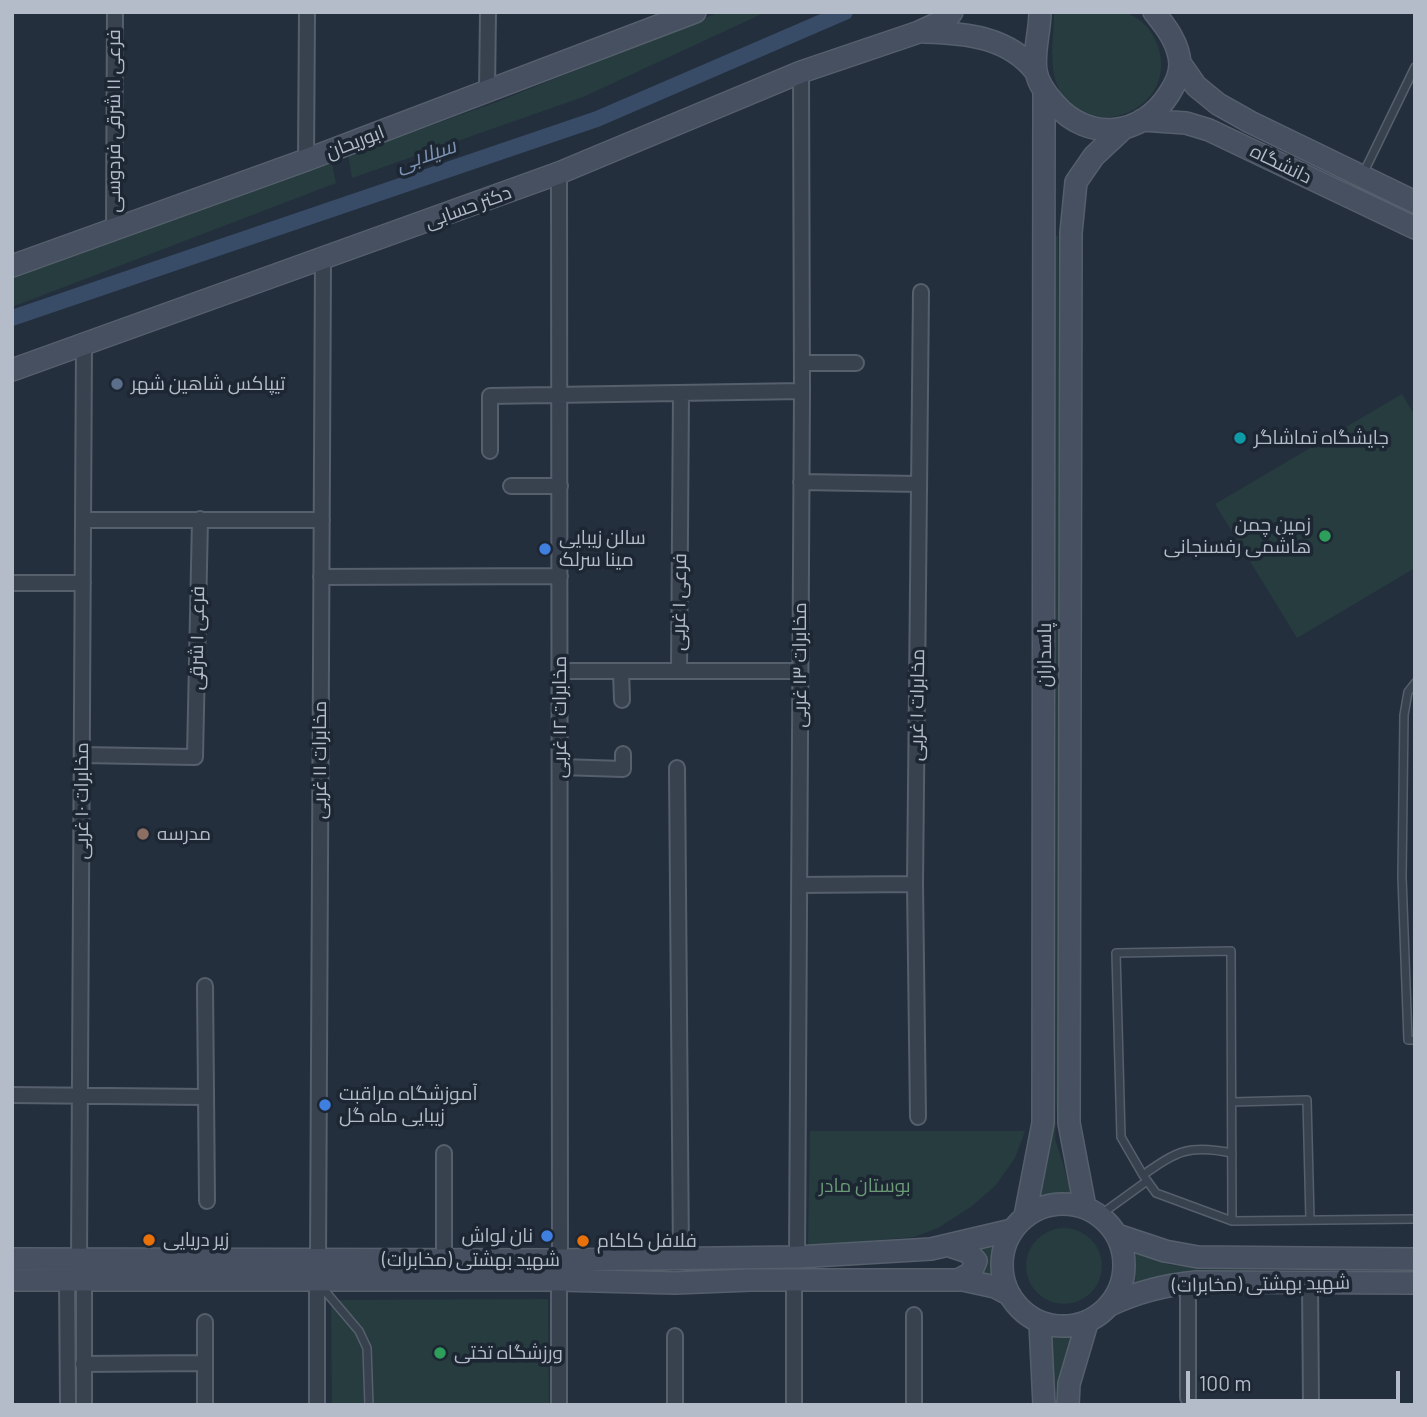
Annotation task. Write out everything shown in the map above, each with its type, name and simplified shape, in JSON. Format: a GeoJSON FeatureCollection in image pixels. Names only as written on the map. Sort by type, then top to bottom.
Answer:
{"type":"FeatureCollection","features":[{"type":"Feature","properties":{"kind":"main road","name":"ابوریحان"},"geometry":{"type":"LineString","coordinates":[[12,266],[306,160],[695,12]]}},
{"type":"Feature","properties":{"kind":"main road"},"geometry":{"type":"LineString","coordinates":[[919,32],[945,20],[952,12]]}},
{"type":"Feature","properties":{"kind":"main road","name":"پاسداران"},"geometry":{"type":"LineString","coordinates":[[1019,1223],[1044,1123],[1040,12]]}},
{"type":"Feature","properties":{"kind":"main road"},"geometry":{"type":"LineString","coordinates":[[1154,12],[1173,37],[1180,63]]}},
{"type":"Feature","properties":{"kind":"main road"},"geometry":{"type":"LineString","coordinates":[[1173,37],[1177,12]]}},
{"type":"Feature","properties":{"kind":"main road","name":"دکتر حسابی"},"geometry":{"type":"LineString","coordinates":[[12,370],[559,173],[801,72],[919,32]]}},
{"type":"Feature","properties":{"kind":"main road","name":"دانشگاه"},"geometry":{"type":"LineString","coordinates":[[919,32],[952,33],[1000,44],[1028,61],[1058,108],[1084,126],[1102,130],[1133,124],[1186,123],[1209,130],[1414,226]]}},
{"type":"Feature","properties":{"kind":"main road","name":"دانشگاه"},"geometry":{"type":"LineString","coordinates":[[1180,63],[1196,86],[1218,104],[1362,178],[1415,202]]}},
{"type":"Feature","properties":{"kind":"main road","name":"پاسداران"},"geometry":{"type":"LineString","coordinates":[[1092,1211],[1069,1123],[1071,233],[1076,182],[1094,156],[1167,98],[1177,79],[1180,63]]}},
{"type":"Feature","properties":{"kind":"main road"},"geometry":{"type":"LineString","coordinates":[[1053,1204],[1092,1211],[1117,1235],[1123,1252],[1124,1278],[1110,1306],[1087,1323],[1061,1327],[1040,1323],[1022,1312],[1010,1295],[1002,1277],[1003,1248],[1019,1223],[1039,1208],[1053,1204]]}},
{"type":"Feature","properties":{"kind":"main road","name":"شهید بهشتی (مخابرات)"},"geometry":{"type":"LineString","coordinates":[[12,1280],[317,1270],[560,1270],[681,1259],[797,1257],[950,1246],[1019,1223]]}},
{"type":"Feature","properties":{"kind":"main road","name":"شهید بهشتی (مخابرات)"},"geometry":{"type":"LineString","coordinates":[[1117,1235],[1165,1251],[1198,1257],[1415,1259]]}},
{"type":"Feature","properties":{"kind":"main road"},"geometry":{"type":"LineString","coordinates":[[950,1246],[968,1252],[976,1261],[971,1273],[958,1280]]}},
{"type":"Feature","properties":{"kind":"main road","name":"شهید بهشتی (مخابرات)"},"geometry":{"type":"LineString","coordinates":[[12,1259],[79,1259],[317,1270]]}},
{"type":"Feature","properties":{"kind":"main road","name":"شهید بهشتی (مخابرات)"},"geometry":{"type":"LineString","coordinates":[[560,1270],[675,1283],[958,1280],[995,1287],[1010,1295]]}},
{"type":"Feature","properties":{"kind":"main road","name":"شهید بهشتی (مخابرات)"},"geometry":{"type":"LineString","coordinates":[[1110,1306],[1136,1293],[1166,1285],[1188,1283],[1415,1283]]}},
{"type":"Feature","properties":{"kind":"main road"},"geometry":{"type":"LineString","coordinates":[[1040,1323],[1044,1405]]}},
{"type":"Feature","properties":{"kind":"main road"},"geometry":{"type":"LineString","coordinates":[[1068,1405],[1069,1384],[1087,1323]]}},
{"type":"Feature","properties":{"kind":"street","name":"فرعی ۱۱ شرقی فردوسی"},"geometry":{"type":"LineString","coordinates":[[114,230],[115,12]]}},
{"type":"Feature","properties":{"kind":"street"},"geometry":{"type":"LineString","coordinates":[[306,160],[307,12]]}},
{"type":"Feature","properties":{"kind":"street"},"geometry":{"type":"LineString","coordinates":[[487,91],[488,12]]}},
{"type":"Feature","properties":{"kind":"street","name":"مخابرات ۱۳ غربی"},"geometry":{"type":"LineString","coordinates":[[797,1257],[801,72]]}},
{"type":"Feature","properties":{"kind":"street","name":"مخابرات ۱۲ غربی"},"geometry":{"type":"LineString","coordinates":[[559,173],[559,1405]]}},
{"type":"Feature","properties":{"kind":"street","name":"مخابرات ۱۱ غربی"},"geometry":{"type":"LineString","coordinates":[[317,1405],[323,260]]}},
{"type":"Feature","properties":{"kind":"street","name":"مخابرات ۱ غربی"},"geometry":{"type":"LineString","coordinates":[[918,1117],[915,884],[921,292]]}},
{"type":"Feature","properties":{"kind":"street","name":"مخابرات ۱۰ غربی"},"geometry":{"type":"LineString","coordinates":[[79,1259],[84,343]]}},
{"type":"Feature","properties":{"kind":"street"},"geometry":{"type":"LineString","coordinates":[[802,363],[856,363]]}},
{"type":"Feature","properties":{"kind":"street"},"geometry":{"type":"LineString","coordinates":[[491,451],[490,396],[802,391]]}},
{"type":"Feature","properties":{"kind":"street","name":"فرعی ۱ غربی"},"geometry":{"type":"LineString","coordinates":[[679,671],[681,393]]}},
{"type":"Feature","properties":{"kind":"street"},"geometry":{"type":"LineString","coordinates":[[801,482],[919,484]]}},
{"type":"Feature","properties":{"kind":"street"},"geometry":{"type":"LineString","coordinates":[[511,486],[560,486]]}},
{"type":"Feature","properties":{"kind":"street","name":"فرعی ۱ شرقی"},"geometry":{"type":"LineString","coordinates":[[82,755],[195,757],[200,519]]}},
{"type":"Feature","properties":{"kind":"street"},"geometry":{"type":"LineString","coordinates":[[83,520],[322,520]]}},
{"type":"Feature","properties":{"kind":"street"},"geometry":{"type":"LineString","coordinates":[[321,577],[560,576]]}},
{"type":"Feature","properties":{"kind":"street"},"geometry":{"type":"LineString","coordinates":[[12,583],[83,583]]}},
{"type":"Feature","properties":{"kind":"street"},"geometry":{"type":"LineString","coordinates":[[560,671],[800,671]]}},
{"type":"Feature","properties":{"kind":"street"},"geometry":{"type":"LineString","coordinates":[[621,671],[621,700]]}},
{"type":"Feature","properties":{"kind":"street"},"geometry":{"type":"LineString","coordinates":[[560,767],[623,769],[623,754]]}},
{"type":"Feature","properties":{"kind":"street"},"geometry":{"type":"LineString","coordinates":[[677,768],[681,1259]]}},
{"type":"Feature","properties":{"kind":"street"},"geometry":{"type":"LineString","coordinates":[[799,885],[915,884]]}},
{"type":"Feature","properties":{"kind":"street"},"geometry":{"type":"LineString","coordinates":[[205,986],[207,1201]]}},
{"type":"Feature","properties":{"kind":"street"},"geometry":{"type":"LineString","coordinates":[[12,1095],[206,1097]]}},
{"type":"Feature","properties":{"kind":"street"},"geometry":{"type":"LineString","coordinates":[[443,1270],[444,1153]]}},
{"type":"Feature","properties":{"kind":"street"},"geometry":{"type":"LineString","coordinates":[[76,1280],[84,1405]]}},
{"type":"Feature","properties":{"kind":"street"},"geometry":{"type":"LineString","coordinates":[[68,1405],[76,1280]]}},
{"type":"Feature","properties":{"kind":"street"},"geometry":{"type":"LineString","coordinates":[[794,1281],[794,1405]]}},
{"type":"Feature","properties":{"kind":"street"},"geometry":{"type":"LineString","coordinates":[[1310,1282],[1311,1405]]}},
{"type":"Feature","properties":{"kind":"street"},"geometry":{"type":"LineString","coordinates":[[1188,1283],[1188,1398]]}},
{"type":"Feature","properties":{"kind":"street"},"geometry":{"type":"LineString","coordinates":[[914,1315],[914,1405]]}},
{"type":"Feature","properties":{"kind":"street"},"geometry":{"type":"LineString","coordinates":[[205,1322],[205,1405]]}},
{"type":"Feature","properties":{"kind":"street"},"geometry":{"type":"LineString","coordinates":[[675,1336],[675,1405]]}},
{"type":"Feature","properties":{"kind":"street"},"geometry":{"type":"LineString","coordinates":[[83,1364],[205,1363]]}},
{"type":"Feature","properties":{"kind":"lane"},"geometry":{"type":"LineString","coordinates":[[1362,178],[1415,67]]}},
{"type":"Feature","properties":{"kind":"lane"},"geometry":{"type":"LineString","coordinates":[[1415,683],[1408,692],[1404,715],[1402,877],[1408,1040],[1415,1040]]}},
{"type":"Feature","properties":{"kind":"lane"},"geometry":{"type":"LineString","coordinates":[[1232,1221],[1231,951],[1116,953],[1121,1137],[1156,1193],[1232,1221],[1415,1219]]}},
{"type":"Feature","properties":{"kind":"lane"},"geometry":{"type":"LineString","coordinates":[[1233,1102],[1307,1100],[1310,1219]]}},
{"type":"Feature","properties":{"kind":"lane"},"geometry":{"type":"LineString","coordinates":[[1092,1211],[1145,1178],[1172,1154],[1206,1147],[1232,1153]]}},
{"type":"Feature","properties":{"kind":"lane"},"geometry":{"type":"LineString","coordinates":[[317,1270],[331,1300],[359,1332],[368,1348],[369,1405]]}},
{"type":"Feature","properties":{"kind":"green space"},"geometry":{"type":"Polygon","coordinates":[[[720,12],[766,12],[583,97],[352,178],[348,155],[497,102],[720,12]]]}},
{"type":"Feature","properties":{"kind":"green space"},"geometry":{"type":"Polygon","coordinates":[[[1054,12],[1123,12],[1134,16],[1146,26],[1157,44],[1161,68],[1156,88],[1143,104],[1125,114],[1105,117],[1086,114],[1068,102],[1054,74],[1054,12]]]}},
{"type":"Feature","properties":{"kind":"green space"},"geometry":{"type":"Polygon","coordinates":[[[331,159],[336,183],[12,307],[12,275],[331,159]]]}},
{"type":"Feature","properties":{"kind":"green space"},"geometry":{"type":"Polygon","coordinates":[[[1058,236],[1058,831],[1061,1032],[1055,1139],[1077,1201],[1058,1197],[1035,1201],[1048,237],[1058,236]]]}},
{"type":"Feature","properties":{"kind":"green space","name":"زمین چمن هاشمی رفسنجانی"},"geometry":{"type":"Polygon","coordinates":[[[1402,394],[1415,416],[1415,568],[1297,638],[1215,504],[1402,394]]]}},
{"type":"Feature","properties":{"kind":"green space","name":"بوستان مادر"},"geometry":{"type":"Polygon","coordinates":[[[810,1131],[1025,1131],[1015,1158],[996,1185],[972,1206],[938,1228],[914,1237],[808,1246],[810,1131]]]}},
{"type":"Feature","properties":{"kind":"green space"},"geometry":{"type":"Polygon","coordinates":[[[1064,1228],[1079,1231],[1091,1239],[1099,1251],[1102,1266],[1099,1281],[1091,1293],[1079,1301],[1064,1304],[1049,1301],[1037,1293],[1029,1281],[1026,1266],[1029,1251],[1037,1239],[1049,1231],[1064,1228]]]}},
{"type":"Feature","properties":{"kind":"green space"},"geometry":{"type":"Polygon","coordinates":[[[997,1244],[992,1259],[994,1274],[982,1274],[971,1248],[997,1244]]]}},
{"type":"Feature","properties":{"kind":"green space"},"geometry":{"type":"Polygon","coordinates":[[[1130,1252],[1171,1265],[1207,1269],[1255,1268],[1256,1276],[1130,1288],[1133,1271],[1130,1252]]]}},
{"type":"Feature","properties":{"kind":"green space","name":"ورزشگاه تختی"},"geometry":{"type":"Polygon","coordinates":[[[548,1299],[549,1405],[332,1405],[331,1300],[548,1299]]]}},
{"type":"Feature","properties":{"kind":"green space"},"geometry":{"type":"Polygon","coordinates":[[[1046,1332],[1062,1337],[1073,1336],[1063,1369],[1060,1405],[1050,1405],[1046,1332]]]}},
{"type":"Feature","properties":{"kind":"waterway","name":"سیلابی"},"geometry":{"type":"LineString","coordinates":[[12,318],[597,119],[845,12]]}},
{"type":"Feature","properties":{"kind":"place","name":"تیپاکس شاهین شهر"},"geometry":{"type":"Point","coordinates":[117,384]}},
{"type":"Feature","properties":{"kind":"place","name":"جایشگاه تماشاگر"},"geometry":{"type":"Point","coordinates":[1240,438]}},
{"type":"Feature","properties":{"kind":"place","name":"زمین چمن هاشمی رفسنجانی"},"geometry":{"type":"Point","coordinates":[1325,536]}},
{"type":"Feature","properties":{"kind":"place","name":"سالن زیبایی مینا سرلک"},"geometry":{"type":"Point","coordinates":[545,549]}},
{"type":"Feature","properties":{"kind":"place","name":"مدرسه"},"geometry":{"type":"Point","coordinates":[143,834]}},
{"type":"Feature","properties":{"kind":"place","name":"آموزشگاه مراقبت زیبایی ماه گل"},"geometry":{"type":"Point","coordinates":[325,1105]}},
{"type":"Feature","properties":{"kind":"place","name":"نان لواش"},"geometry":{"type":"Point","coordinates":[547,1236]}},
{"type":"Feature","properties":{"kind":"place","name":"زیر دریایی"},"geometry":{"type":"Point","coordinates":[149,1240]}},
{"type":"Feature","properties":{"kind":"place","name":"فلافل کاکام"},"geometry":{"type":"Point","coordinates":[583,1241]}},
{"type":"Feature","properties":{"kind":"place","name":"ورزشگاه تختی"},"geometry":{"type":"Point","coordinates":[440,1353]}}]}
